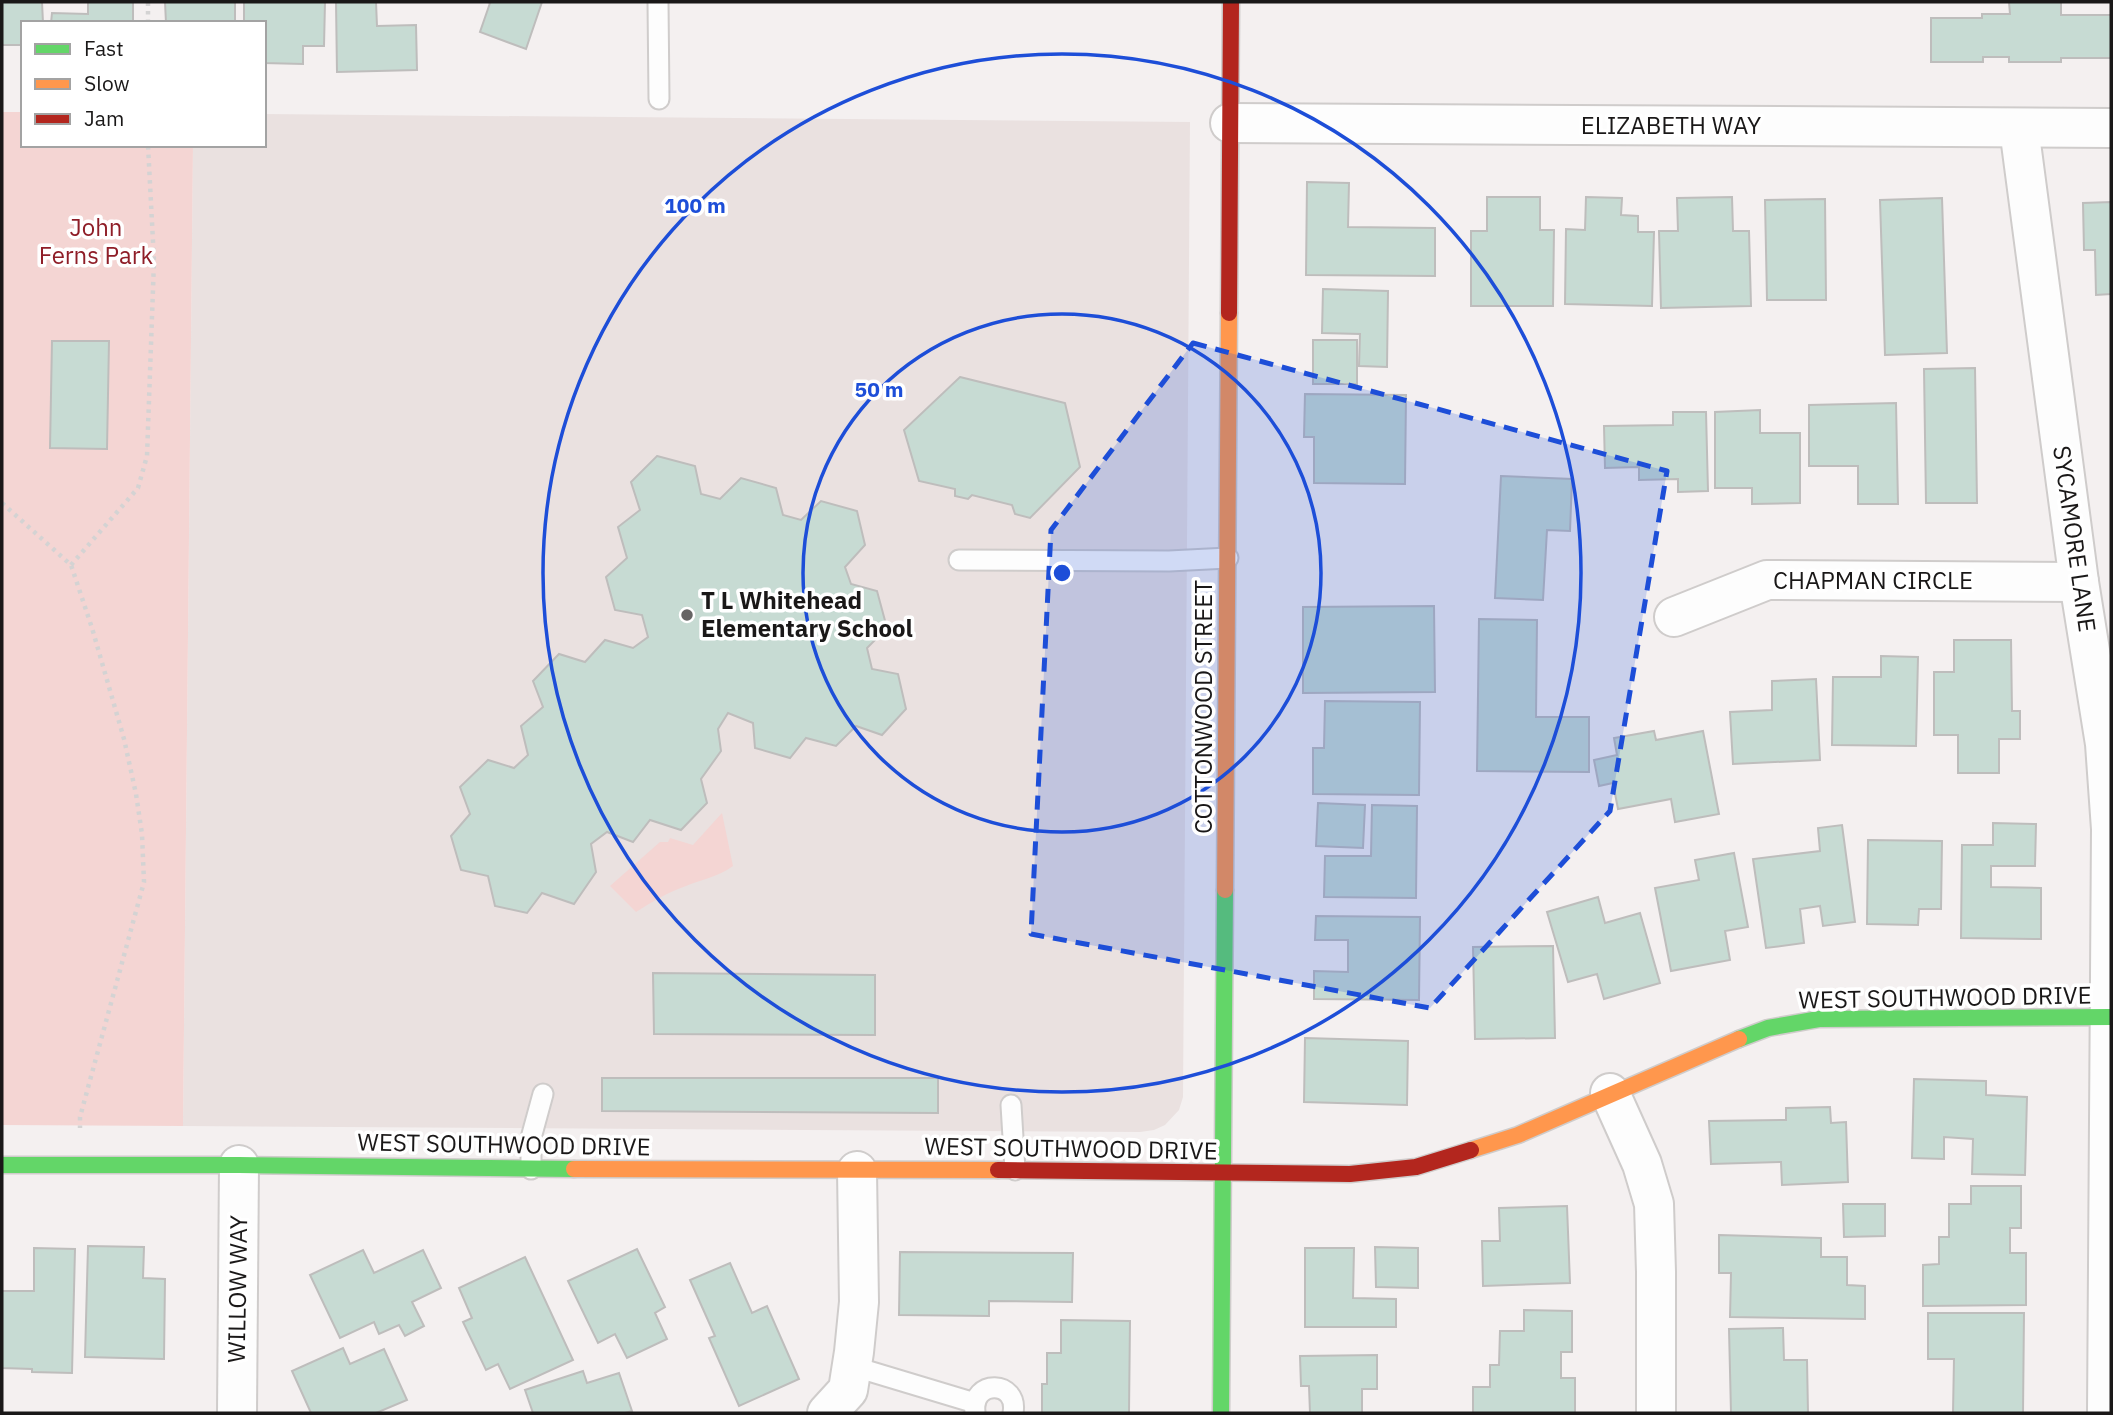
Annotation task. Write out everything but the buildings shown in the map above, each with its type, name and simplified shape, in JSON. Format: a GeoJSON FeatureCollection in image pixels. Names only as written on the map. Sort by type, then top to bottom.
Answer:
{"type":"FeatureCollection","features":[{"type":"Feature","properties":{"kind":"street","name":"COTTONWOOD STREET"},"geometry":{"type":"LineString","coordinates":[[1222,1413],[1231,2]]}},
{"type":"Feature","properties":{"kind":"street","name":"ELIZABETH WAY"},"geometry":{"type":"LineString","coordinates":[[1230,123],[2111,128]]}},
{"type":"Feature","properties":{"kind":"street","name":"SYCAMORE LANE"},"geometry":{"type":"LineString","coordinates":[[2019,128],[2079,582],[2105,744],[2111,829],[2107,1413]]}},
{"type":"Feature","properties":{"kind":"street","name":"CHAPMAN CIRCLE"},"geometry":{"type":"LineString","coordinates":[[1674,617],[1767,580],[2079,582]]}},
{"type":"Feature","properties":{"kind":"street","name":"WEST SOUTHWOOD DRIVE"},"geometry":{"type":"LineString","coordinates":[[2,1165],[1350,1174],[1416,1167],[1518,1135],[1719,1046],[1768,1028],[1819,1019],[2110,1017]]}},
{"type":"Feature","properties":{"kind":"street"},"geometry":{"type":"LineString","coordinates":[[1610,1093],[1642,1164],[1654,1204],[1656,1413]]}},
{"type":"Feature","properties":{"kind":"street","name":"WILLOW WAY"},"geometry":{"type":"LineString","coordinates":[[237,1413],[239,1165]]}},
{"type":"Feature","properties":{"kind":"street"},"geometry":{"type":"LineString","coordinates":[[827,1413],[848,1390],[852,1366],[859,1302],[857,1171]]}},
{"type":"Feature","properties":{"kind":"lane"},"geometry":{"type":"LineString","coordinates":[[658,2],[659,99]]}},
{"type":"Feature","properties":{"kind":"lane"},"geometry":{"type":"LineString","coordinates":[[958,560],[1169,561],[1228,558]]}},
{"type":"Feature","properties":{"kind":"lane"},"geometry":{"type":"LineString","coordinates":[[531,1169],[531,1138],[543,1094]]}},
{"type":"Feature","properties":{"kind":"lane"},"geometry":{"type":"LineString","coordinates":[[1011,1105],[1015,1170]]}},
{"type":"Feature","properties":{"kind":"lane"},"geometry":{"type":"LineString","coordinates":[[852,1366],[975,1408],[980,1393],[999,1388],[1010,1395],[1013,1413]]}},
{"type":"Feature","properties":{"kind":"path"},"geometry":{"type":"LineString","coordinates":[[148,2],[148,21]]}},
{"type":"Feature","properties":{"kind":"path"},"geometry":{"type":"LineString","coordinates":[[71,565],[138,488],[147,456],[154,261],[148,147]]}},
{"type":"Feature","properties":{"kind":"path"},"geometry":{"type":"LineString","coordinates":[[2,503],[71,565],[124,739],[142,834],[144,882],[80,1117],[81,1165]]}},
{"type":"Feature","properties":{"kind":"highlighted area"},"geometry":{"type":"Polygon","coordinates":[[[1193,343],[1667,471],[1610,811],[1430,1008],[1031,934],[1051,530],[1193,343]]]}},
{"type":"Feature","properties":{"kind":"shaded area","name":"T L Whitehead Elementary School"},"geometry":{"type":"Polygon","coordinates":[[[266,114],[1190,122],[1183,1097],[1179,1110],[1165,1125],[1140,1132],[183,1126],[193,147],[266,147],[266,114]]]}},
{"type":"Feature","properties":{"kind":"green space","name":"John Ferns Park"},"geometry":{"type":"Polygon","coordinates":[[[2,112],[21,112],[21,147],[193,147],[183,1126],[2,1125],[2,112]]]}},
{"type":"Feature","properties":{"kind":"green space"},"geometry":{"type":"Polygon","coordinates":[[[722,813],[733,866],[727,870],[673,891],[636,912],[610,886],[660,842],[668,842],[670,838],[693,845],[722,813]]]}},
{"type":"Feature","properties":{"kind":"traffic: fast"},"geometry":{"type":"LineString","coordinates":[[1221,1413],[1225,890]]}},
{"type":"Feature","properties":{"kind":"traffic: fast"},"geometry":{"type":"LineString","coordinates":[[1739,1039],[1768,1028],[1819,1019],[2111,1017]]}},
{"type":"Feature","properties":{"kind":"traffic: fast"},"geometry":{"type":"LineString","coordinates":[[2,1165],[574,1169]]}},
{"type":"Feature","properties":{"kind":"traffic: slow"},"geometry":{"type":"LineString","coordinates":[[1225,890],[1229,313]]}},
{"type":"Feature","properties":{"kind":"traffic: slow"},"geometry":{"type":"LineString","coordinates":[[1471,1150],[1518,1135],[1739,1039]]}},
{"type":"Feature","properties":{"kind":"traffic: slow"},"geometry":{"type":"LineString","coordinates":[[574,1169],[998,1170]]}},
{"type":"Feature","properties":{"kind":"traffic: jam"},"geometry":{"type":"LineString","coordinates":[[1229,313],[1231,2]]}},
{"type":"Feature","properties":{"kind":"traffic: jam"},"geometry":{"type":"LineString","coordinates":[[998,1170],[1350,1174],[1416,1167],[1471,1150]]}},
{"type":"Feature","properties":{"kind":"place","name":"T L Whitehead Elementary School"},"geometry":{"type":"Point","coordinates":[687,615]}}]}
